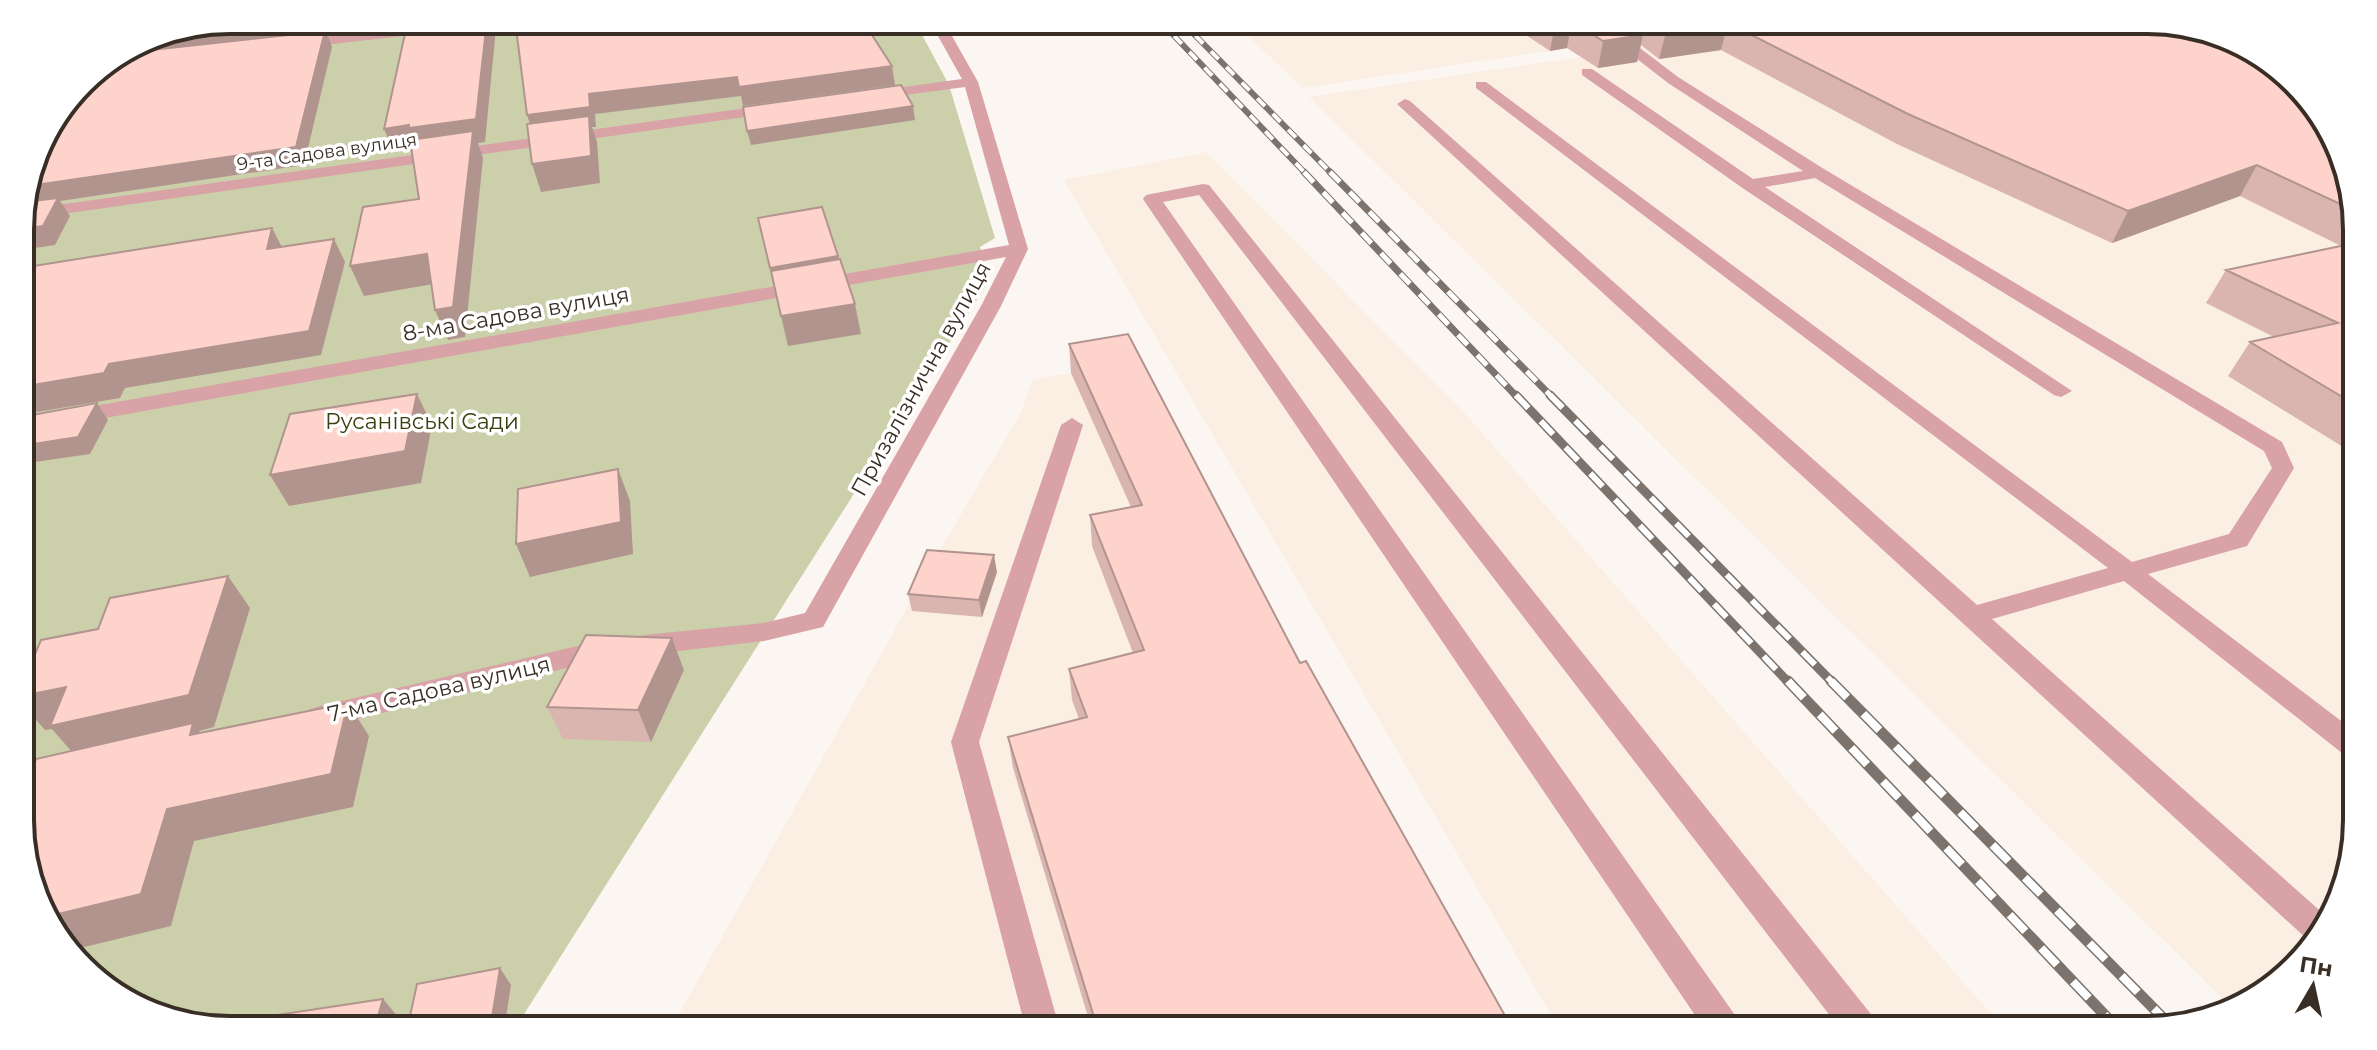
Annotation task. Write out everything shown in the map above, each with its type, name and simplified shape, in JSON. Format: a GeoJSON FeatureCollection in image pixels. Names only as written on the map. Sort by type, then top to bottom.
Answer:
{"type":"FeatureCollection","features":[{"type":"Feature","properties":{"kind":"street"},"geometry":{"type":"LineString","coordinates":[[289,45],[386,34]]}},
{"type":"Feature","properties":{"kind":"street","name":"Призалізнична вулиця"},"geometry":{"type":"LineString","coordinates":[[814,620],[983,320],[1019,249],[971,82],[944,34]]}},
{"type":"Feature","properties":{"kind":"street"},"geometry":{"type":"LineString","coordinates":[[1615,34],[1673,80],[1818,173],[2274,447],[2283,468],[2238,540],[1971,616]]}},
{"type":"Feature","properties":{"kind":"street"},"geometry":{"type":"LineString","coordinates":[[1587,72],[1750,185],[2061,391]]}},
{"type":"Feature","properties":{"kind":"street"},"geometry":{"type":"LineString","coordinates":[[854,98],[971,82]]}},
{"type":"Feature","properties":{"kind":"street"},"geometry":{"type":"LineString","coordinates":[[1481,85],[2129,572],[2343,738]]}},
{"type":"Feature","properties":{"kind":"street"},"geometry":{"type":"LineString","coordinates":[[1405,104],[2312,925]]}},
{"type":"Feature","properties":{"kind":"street","name":"9-та Садова вулиця"},"geometry":{"type":"LineString","coordinates":[[35,213],[791,107]]}},
{"type":"Feature","properties":{"kind":"street"},"geometry":{"type":"LineString","coordinates":[[1750,185],[1818,173]]}},
{"type":"Feature","properties":{"kind":"street"},"geometry":{"type":"LineString","coordinates":[[1715,1016],[1152,199],[1203,189],[1851,1016]]}},
{"type":"Feature","properties":{"kind":"street","name":"8-ма Садова вулиця"},"geometry":{"type":"LineString","coordinates":[[52,420],[1019,249]]}},
{"type":"Feature","properties":{"kind":"street"},"geometry":{"type":"LineString","coordinates":[[1039,1016],[965,742],[1072,425]]}},
{"type":"Feature","properties":{"kind":"street","name":"7-ма Садова вулиця"},"geometry":{"type":"LineString","coordinates":[[299,722],[608,649],[764,632],[814,620]]}},
{"type":"Feature","properties":{"kind":"shaded area"},"geometry":{"type":"Polygon","coordinates":[[[1246,34],[2165,35],[2338,188],[2343,230],[2341,845],[2328,895],[2317,918],[2296,946],[2273,946],[2273,969],[2256,983],[2224,1000],[1309,97],[1581,57],[1567,48],[1303,88],[1246,34]]]}},
{"type":"Feature","properties":{"kind":"shaded area"},"geometry":{"type":"Polygon","coordinates":[[[1207,152],[1469,418],[1993,1016],[1552,1016],[1064,180],[1207,152]]]}},
{"type":"Feature","properties":{"kind":"shaded area"},"geometry":{"type":"Polygon","coordinates":[[[1129,362],[1480,1016],[678,1016],[930,567],[1020,414],[1033,380],[1129,362]]]}},
{"type":"Feature","properties":{"kind":"green space","name":"Русанівські Сади"},"geometry":{"type":"Polygon","coordinates":[[[922,34],[949,85],[995,238],[980,247],[990,279],[523,1016],[218,1016],[155,1001],[111,975],[75,939],[60,918],[41,870],[34,820],[34,218],[37,200],[214,35],[922,34]]]}},
{"type":"Feature","properties":{"kind":"building"},"geometry":{"type":"Polygon","coordinates":[[[298,34],[324,34],[296,147],[40,184],[54,144],[75,111],[121,67],[154,50],[298,34]]]}},
{"type":"Feature","properties":{"kind":"building"},"geometry":{"type":"Polygon","coordinates":[[[405,34],[485,34],[476,119],[384,129],[405,34]]]}},
{"type":"Feature","properties":{"kind":"building"},"geometry":{"type":"Polygon","coordinates":[[[517,34],[872,34],[892,66],[739,87],[737,77],[589,94],[590,107],[527,115],[517,34]]]}},
{"type":"Feature","properties":{"kind":"building"},"geometry":{"type":"Polygon","coordinates":[[[1592,34],[1643,35],[1603,41],[1592,34]]]}},
{"type":"Feature","properties":{"kind":"building"},"geometry":{"type":"Polygon","coordinates":[[[1750,34],[2147,34],[2210,44],[2245,60],[2266,75],[2302,111],[2328,155],[2341,204],[2257,165],[2128,211],[1908,114],[1750,34]]]}},
{"type":"Feature","properties":{"kind":"building"},"geometry":{"type":"Polygon","coordinates":[[[901,85],[913,106],[747,131],[743,107],[901,85]]]}},
{"type":"Feature","properties":{"kind":"building"},"geometry":{"type":"Polygon","coordinates":[[[589,116],[591,156],[532,164],[527,124],[589,116]]]}},
{"type":"Feature","properties":{"kind":"building"},"geometry":{"type":"Polygon","coordinates":[[[473,131],[453,307],[435,310],[427,254],[350,266],[363,207],[419,199],[410,140],[473,131]]]}},
{"type":"Feature","properties":{"kind":"building"},"geometry":{"type":"Polygon","coordinates":[[[58,198],[43,226],[34,227],[34,218],[37,201],[58,198]]]}},
{"type":"Feature","properties":{"kind":"building"},"geometry":{"type":"Polygon","coordinates":[[[822,207],[838,256],[770,268],[758,218],[822,207]]]}},
{"type":"Feature","properties":{"kind":"building"},"geometry":{"type":"Polygon","coordinates":[[[272,228],[267,249],[334,239],[309,331],[109,364],[104,373],[34,385],[34,266],[272,228]]]}},
{"type":"Feature","properties":{"kind":"building"},"geometry":{"type":"Polygon","coordinates":[[[2343,246],[2343,397],[2250,342],[2338,323],[2226,270],[2343,246]]]}},
{"type":"Feature","properties":{"kind":"building"},"geometry":{"type":"Polygon","coordinates":[[[840,259],[855,304],[781,316],[771,271],[840,259]]]}},
{"type":"Feature","properties":{"kind":"building"},"geometry":{"type":"Polygon","coordinates":[[[1128,334],[1300,663],[1306,661],[1505,1016],[1094,1016],[1008,737],[1087,717],[1069,669],[1144,650],[1090,515],[1142,505],[1069,344],[1128,334]]]}},
{"type":"Feature","properties":{"kind":"building"},"geometry":{"type":"Polygon","coordinates":[[[417,394],[405,451],[270,475],[290,414],[417,394]]]}},
{"type":"Feature","properties":{"kind":"building"},"geometry":{"type":"Polygon","coordinates":[[[97,403],[78,437],[34,444],[34,415],[97,403]]]}},
{"type":"Feature","properties":{"kind":"building"},"geometry":{"type":"Polygon","coordinates":[[[618,469],[621,522],[516,544],[518,489],[618,469]]]}},
{"type":"Feature","properties":{"kind":"building"},"geometry":{"type":"Polygon","coordinates":[[[927,550],[994,555],[979,600],[908,594],[927,550]]]}},
{"type":"Feature","properties":{"kind":"building"},"geometry":{"type":"Polygon","coordinates":[[[228,576],[189,695],[50,726],[66,687],[34,694],[34,657],[41,640],[98,629],[110,598],[228,576]]]}},
{"type":"Feature","properties":{"kind":"building"},"geometry":{"type":"Polygon","coordinates":[[[586,635],[672,638],[638,710],[547,707],[586,635]]]}},
{"type":"Feature","properties":{"kind":"building"},"geometry":{"type":"Polygon","coordinates":[[[348,703],[331,774],[167,809],[141,894],[58,914],[49,895],[36,845],[36,759],[193,723],[190,735],[348,703]]]}},
{"type":"Feature","properties":{"kind":"building"},"geometry":{"type":"Polygon","coordinates":[[[500,968],[492,1016],[410,1016],[417,984],[500,968]]]}},
{"type":"Feature","properties":{"kind":"building"},"geometry":{"type":"Polygon","coordinates":[[[383,999],[378,1016],[270,1016],[383,999]]]}},
{"type":"Feature","properties":{"kind":"railway"},"geometry":{"type":"LineString","coordinates":[[1172,34],[1306,174]]}},
{"type":"Feature","properties":{"kind":"railway"},"geometry":{"type":"LineString","coordinates":[[1194,34],[1332,174]]}},
{"type":"Feature","properties":{"kind":"railway"},"geometry":{"type":"LineString","coordinates":[[1304,172],[1517,397]]}},
{"type":"Feature","properties":{"kind":"railway"},"geometry":{"type":"LineString","coordinates":[[1330,172],[1552,397]]}},
{"type":"Feature","properties":{"kind":"railway"},"geometry":{"type":"LineString","coordinates":[[1516,395],[1789,683]]}},
{"type":"Feature","properties":{"kind":"railway"},"geometry":{"type":"LineString","coordinates":[[1550,395],[1833,683]]}},
{"type":"Feature","properties":{"kind":"railway"},"geometry":{"type":"LineString","coordinates":[[1788,681],[2106,1016]]}},
{"type":"Feature","properties":{"kind":"railway"},"geometry":{"type":"LineString","coordinates":[[1831,681],[2161,1016]]}}]}
